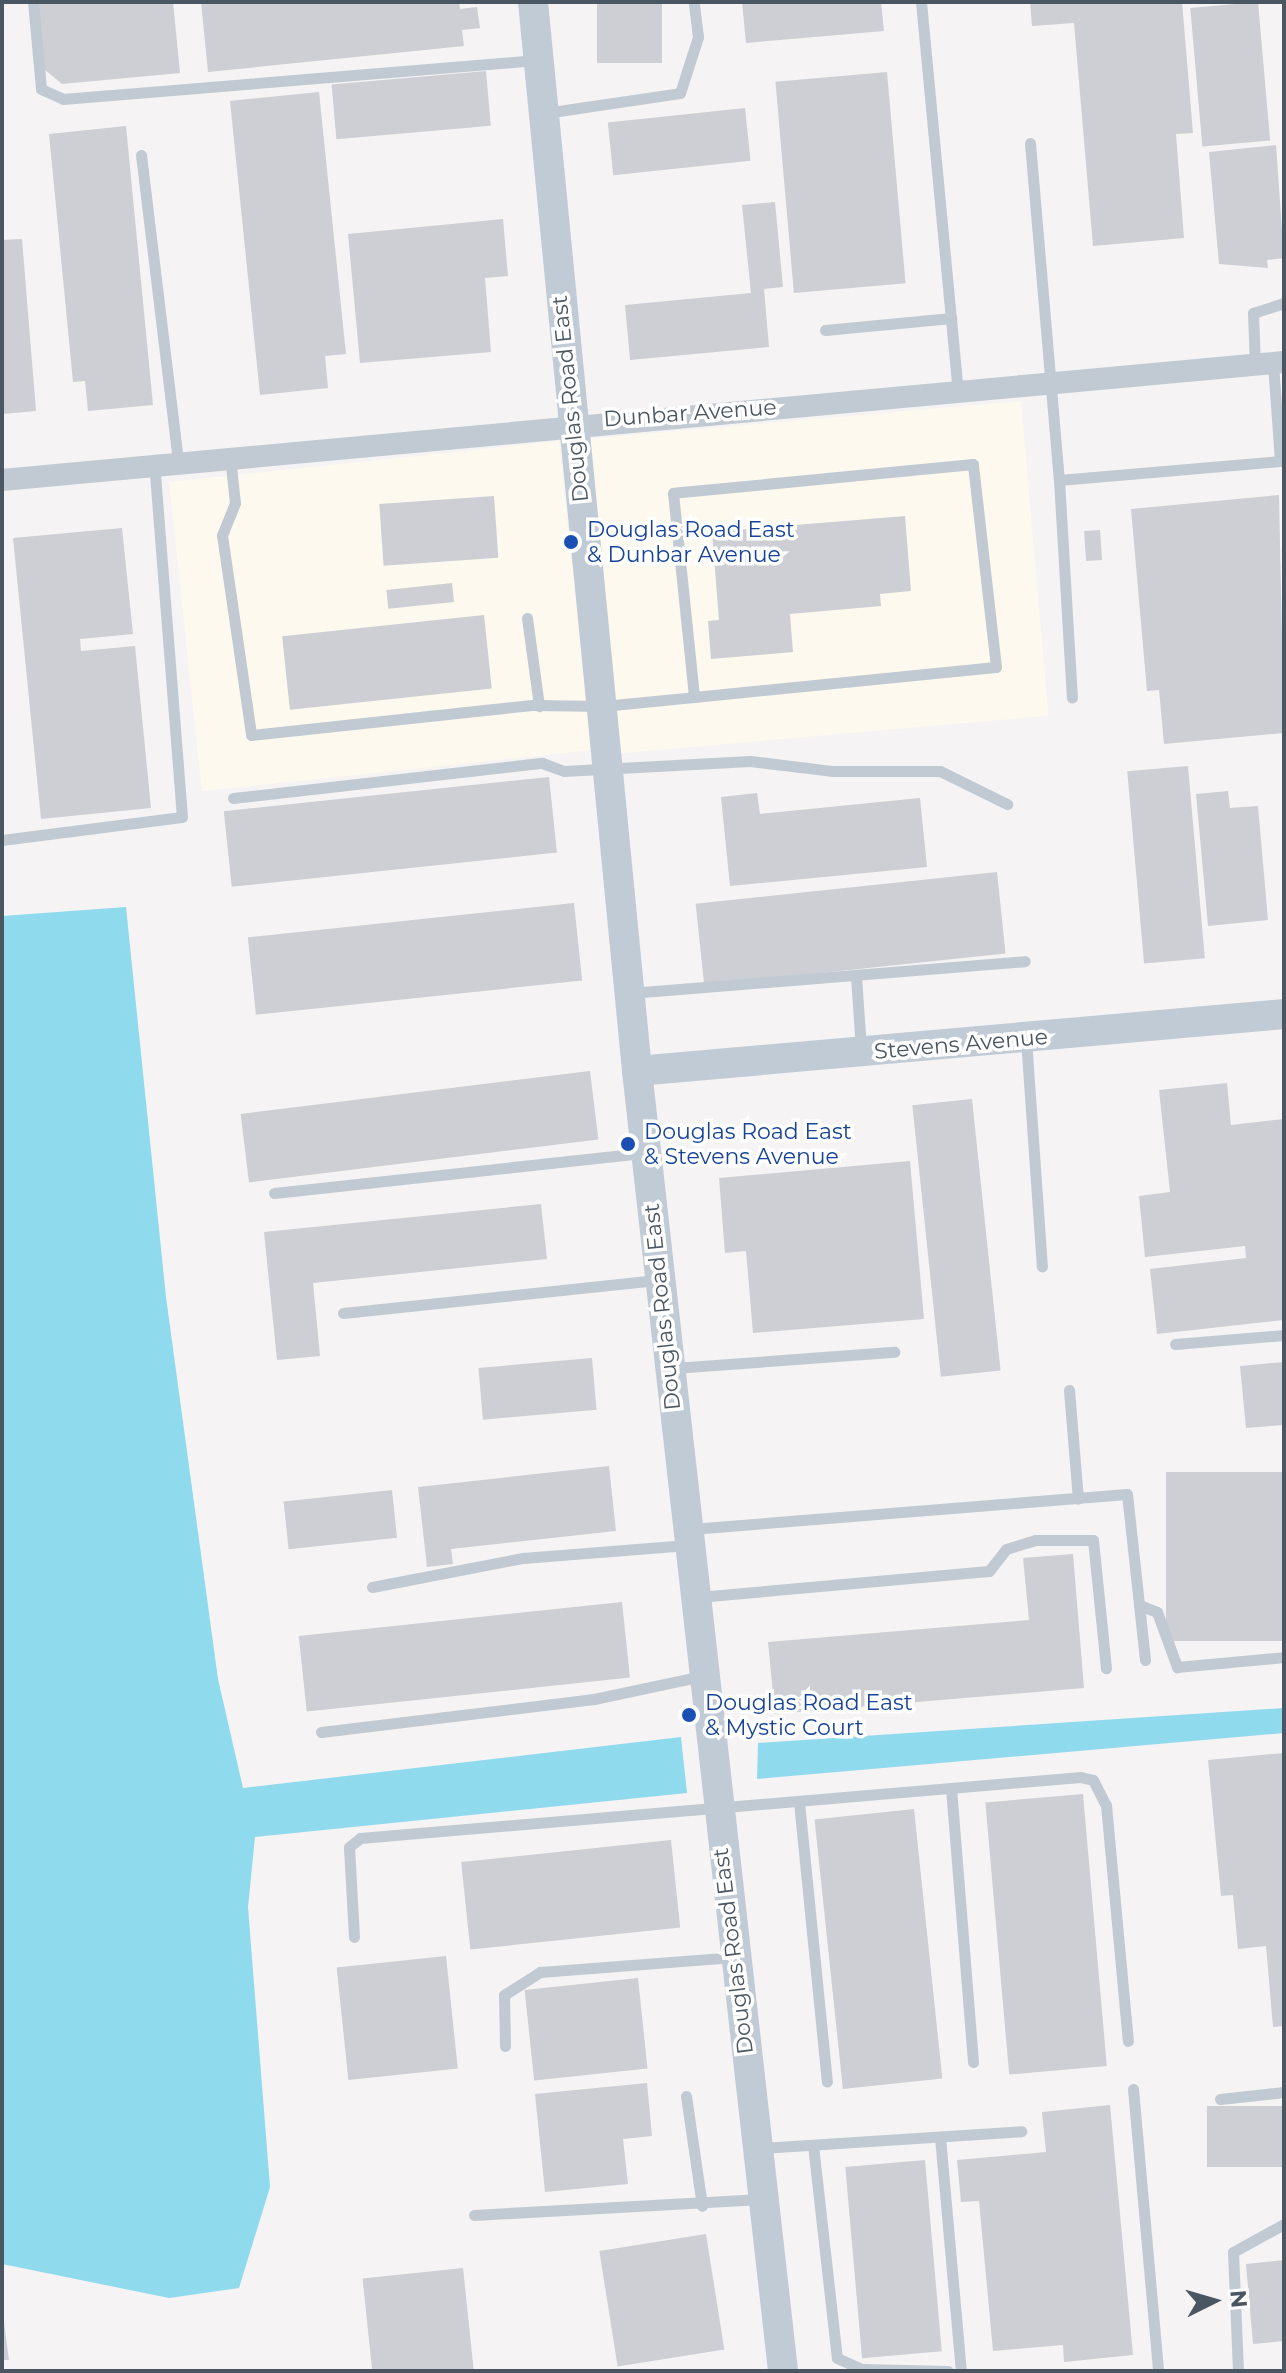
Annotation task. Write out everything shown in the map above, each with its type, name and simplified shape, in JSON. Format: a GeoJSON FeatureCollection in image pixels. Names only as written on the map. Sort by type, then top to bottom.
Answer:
{"type":"FeatureCollection","features":[{"type":"Feature","properties":{"kind":"street","name":"Douglas Road East"},"geometry":{"type":"LineString","coordinates":[[533,2],[571,422],[603,706],[637,1071],[702,1676],[783,2371]]}},
{"type":"Feature","properties":{"kind":"street","name":"Dunbar Avenue"},"geometry":{"type":"LineString","coordinates":[[2,480],[571,422],[1052,385],[1271,364]]}},
{"type":"Feature","properties":{"kind":"street","name":"Stevens Avenue"},"geometry":{"type":"LineString","coordinates":[[637,1071],[1284,1014]]}},
{"type":"Feature","properties":{"kind":"lane"},"geometry":{"type":"LineString","coordinates":[[33,2],[41,89],[63,99],[537,59]]}},
{"type":"Feature","properties":{"kind":"lane"},"geometry":{"type":"LineString","coordinates":[[542,114],[680,93],[698,37],[694,2]]}},
{"type":"Feature","properties":{"kind":"lane"},"geometry":{"type":"LineString","coordinates":[[921,2],[958,392]]}},
{"type":"Feature","properties":{"kind":"lane"},"geometry":{"type":"LineString","coordinates":[[1030,143],[1052,385],[1072,698]]}},
{"type":"Feature","properties":{"kind":"lane"},"geometry":{"type":"LineString","coordinates":[[141,155],[178,462]]}},
{"type":"Feature","properties":{"kind":"lane"},"geometry":{"type":"LineString","coordinates":[[1059,480],[1280,461],[1271,364],[1253,313],[1284,303]]}},
{"type":"Feature","properties":{"kind":"lane"},"geometry":{"type":"LineString","coordinates":[[825,330],[951,318]]}},
{"type":"Feature","properties":{"kind":"lane"},"geometry":{"type":"LineString","coordinates":[[230,457],[235,503],[222,535],[251,735],[539,706],[603,706],[694,697],[996,667],[973,464],[673,493],[694,697]]}},
{"type":"Feature","properties":{"kind":"lane"},"geometry":{"type":"LineString","coordinates":[[2,840],[182,817],[154,465]]}},
{"type":"Feature","properties":{"kind":"lane"},"geometry":{"type":"LineString","coordinates":[[527,618],[539,706]]}},
{"type":"Feature","properties":{"kind":"lane"},"geometry":{"type":"LineString","coordinates":[[233,798],[542,763],[564,771],[750,761],[833,771],[940,771],[1007,804]]}},
{"type":"Feature","properties":{"kind":"lane"},"geometry":{"type":"LineString","coordinates":[[630,993],[1025,961]]}},
{"type":"Feature","properties":{"kind":"lane"},"geometry":{"type":"LineString","coordinates":[[856,977],[862,1053]]}},
{"type":"Feature","properties":{"kind":"lane"},"geometry":{"type":"LineString","coordinates":[[1026,1038],[1042,1266]]}},
{"type":"Feature","properties":{"kind":"lane"},"geometry":{"type":"LineString","coordinates":[[274,1193],[646,1153]]}},
{"type":"Feature","properties":{"kind":"lane"},"geometry":{"type":"LineString","coordinates":[[343,1313],[660,1280]]}},
{"type":"Feature","properties":{"kind":"lane"},"geometry":{"type":"LineString","coordinates":[[1175,1344],[1284,1335]]}},
{"type":"Feature","properties":{"kind":"lane"},"geometry":{"type":"LineString","coordinates":[[669,1369],[894,1352]]}},
{"type":"Feature","properties":{"kind":"lane"},"geometry":{"type":"LineString","coordinates":[[1069,1390],[1078,1499]]}},
{"type":"Feature","properties":{"kind":"lane"},"geometry":{"type":"LineString","coordinates":[[372,1587],[523,1558],[687,1538],[1127,1494],[1145,1660]]}},
{"type":"Feature","properties":{"kind":"lane"},"geometry":{"type":"LineString","coordinates":[[694,1597],[989,1571],[1006,1549],[1035,1540],[1093,1540],[1106,1668]]}},
{"type":"Feature","properties":{"kind":"lane"},"geometry":{"type":"LineString","coordinates":[[1139,1605],[1157,1612],[1177,1667],[1284,1657]]}},
{"type":"Feature","properties":{"kind":"lane"},"geometry":{"type":"LineString","coordinates":[[321,1732],[594,1699],[702,1676]]}},
{"type":"Feature","properties":{"kind":"lane"},"geometry":{"type":"LineString","coordinates":[[354,1937],[349,1847],[360,1838],[1080,1777],[1102,1790],[1128,2041]]}},
{"type":"Feature","properties":{"kind":"lane"},"geometry":{"type":"LineString","coordinates":[[951,1788],[973,2062]]}},
{"type":"Feature","properties":{"kind":"lane"},"geometry":{"type":"LineString","coordinates":[[799,1802],[827,2082]]}},
{"type":"Feature","properties":{"kind":"lane"},"geometry":{"type":"LineString","coordinates":[[505,2046],[504,1995],[540,1972],[734,1957]]}},
{"type":"Feature","properties":{"kind":"lane"},"geometry":{"type":"LineString","coordinates":[[1133,2089],[1158,2371]]}},
{"type":"Feature","properties":{"kind":"lane"},"geometry":{"type":"LineString","coordinates":[[1220,2099],[1284,2092]]}},
{"type":"Feature","properties":{"kind":"lane"},"geometry":{"type":"LineString","coordinates":[[686,2096],[702,2206]]}},
{"type":"Feature","properties":{"kind":"lane"},"geometry":{"type":"LineString","coordinates":[[757,2149],[1021,2131]]}},
{"type":"Feature","properties":{"kind":"lane"},"geometry":{"type":"LineString","coordinates":[[940,2137],[961,2371]]}},
{"type":"Feature","properties":{"kind":"lane"},"geometry":{"type":"LineString","coordinates":[[813,2145],[837,2358],[862,2369],[948,2371]]}},
{"type":"Feature","properties":{"kind":"lane"},"geometry":{"type":"LineString","coordinates":[[474,2215],[702,2206],[762,2199]]}},
{"type":"Feature","properties":{"kind":"lane"},"geometry":{"type":"LineString","coordinates":[[1238,2371],[1233,2252],[1284,2224]]}},
{"type":"Feature","properties":{"kind":"shaded area"},"geometry":{"type":"Polygon","coordinates":[[[1021,401],[1049,716],[613,754],[586,439],[1021,401]]]}},
{"type":"Feature","properties":{"kind":"shaded area"},"geometry":{"type":"Polygon","coordinates":[[[559,441],[592,750],[202,791],[169,482],[559,441]]]}},
{"type":"Feature","properties":{"kind":"water"},"geometry":{"type":"Polygon","coordinates":[[[126,907],[166,1297],[218,1679],[243,1788],[681,1737],[687,1793],[255,1837],[248,1907],[270,2187],[239,2288],[169,2298],[2,2264],[2,916],[126,907]]]}},
{"type":"Feature","properties":{"kind":"water"},"geometry":{"type":"Polygon","coordinates":[[[1284,1708],[1284,1733],[757,1779],[758,1743],[1284,1708]]]}},
{"type":"Feature","properties":{"kind":"building"},"geometry":{"type":"Polygon","coordinates":[[[38,2],[173,2],[180,73],[62,84],[44,69],[38,2]]]}},
{"type":"Feature","properties":{"kind":"building"},"geometry":{"type":"Polygon","coordinates":[[[201,2],[459,2],[460,9],[477,7],[480,28],[462,30],[464,46],[208,72],[201,2]]]}},
{"type":"Feature","properties":{"kind":"building"},"geometry":{"type":"Polygon","coordinates":[[[597,2],[662,2],[662,63],[597,63],[597,2]]]}},
{"type":"Feature","properties":{"kind":"building"},"geometry":{"type":"Polygon","coordinates":[[[742,2],[881,2],[884,31],[746,43],[742,2]]]}},
{"type":"Feature","properties":{"kind":"building"},"geometry":{"type":"Polygon","coordinates":[[[1030,2],[1182,2],[1193,133],[1176,134],[1184,238],[1093,246],[1074,23],[1032,26],[1030,2]]]}},
{"type":"Feature","properties":{"kind":"building"},"geometry":{"type":"Polygon","coordinates":[[[1258,2],[1270,140],[1202,146],[1190,8],[1258,2]]]}},
{"type":"Feature","properties":{"kind":"building"},"geometry":{"type":"Polygon","coordinates":[[[486,71],[491,126],[336,139],[332,85],[486,71]]]}},
{"type":"Feature","properties":{"kind":"building"},"geometry":{"type":"Polygon","coordinates":[[[887,72],[905,283],[794,293],[775,82],[887,72]]]}},
{"type":"Feature","properties":{"kind":"building"},"geometry":{"type":"Polygon","coordinates":[[[319,92],[346,354],[325,356],[328,388],[260,395],[230,101],[319,92]]]}},
{"type":"Feature","properties":{"kind":"building"},"geometry":{"type":"Polygon","coordinates":[[[745,108],[751,161],[613,175],[608,122],[745,108]]]}},
{"type":"Feature","properties":{"kind":"building"},"geometry":{"type":"Polygon","coordinates":[[[126,126],[153,405],[88,411],[85,381],[73,382],[49,134],[126,126]]]}},
{"type":"Feature","properties":{"kind":"building"},"geometry":{"type":"Polygon","coordinates":[[[1276,145],[1284,258],[1267,260],[1268,268],[1219,264],[1209,152],[1276,145]]]}},
{"type":"Feature","properties":{"kind":"building"},"geometry":{"type":"Polygon","coordinates":[[[775,202],[783,287],[764,289],[769,347],[630,360],[625,305],[751,293],[742,205],[775,202]]]}},
{"type":"Feature","properties":{"kind":"building"},"geometry":{"type":"Polygon","coordinates":[[[503,219],[508,276],[485,278],[491,352],[360,363],[348,234],[503,219]]]}},
{"type":"Feature","properties":{"kind":"building"},"geometry":{"type":"Polygon","coordinates":[[[22,239],[36,411],[2,414],[2,240],[22,239]]]}},
{"type":"Feature","properties":{"kind":"building"},"geometry":{"type":"Polygon","coordinates":[[[1279,495],[1284,733],[1164,744],[1159,690],[1147,691],[1131,509],[1279,495]]]}},
{"type":"Feature","properties":{"kind":"building"},"geometry":{"type":"Polygon","coordinates":[[[494,496],[498,558],[384,566],[379,504],[494,496]]]}},
{"type":"Feature","properties":{"kind":"building"},"geometry":{"type":"Polygon","coordinates":[[[905,516],[911,591],[880,594],[881,606],[790,614],[793,652],[711,659],[708,621],[719,620],[712,532],[905,516]]]}},
{"type":"Feature","properties":{"kind":"building"},"geometry":{"type":"Polygon","coordinates":[[[122,528],[133,634],[80,639],[81,651],[135,646],[151,808],[41,819],[13,538],[122,528]]]}},
{"type":"Feature","properties":{"kind":"building"},"geometry":{"type":"Polygon","coordinates":[[[1100,530],[1102,560],[1086,561],[1084,531],[1100,530]]]}},
{"type":"Feature","properties":{"kind":"building"},"geometry":{"type":"Polygon","coordinates":[[[452,583],[454,602],[388,609],[386,590],[452,583]]]}},
{"type":"Feature","properties":{"kind":"building"},"geometry":{"type":"Polygon","coordinates":[[[484,615],[492,689],[290,710],[282,636],[484,615]]]}},
{"type":"Feature","properties":{"kind":"building"},"geometry":{"type":"Polygon","coordinates":[[[1188,766],[1205,958],[1144,964],[1127,771],[1188,766]]]}},
{"type":"Feature","properties":{"kind":"building"},"geometry":{"type":"Polygon","coordinates":[[[549,777],[557,853],[232,887],[224,811],[549,777]]]}},
{"type":"Feature","properties":{"kind":"building"},"geometry":{"type":"Polygon","coordinates":[[[1228,791],[1230,808],[1258,806],[1268,920],[1208,926],[1196,794],[1228,791]]]}},
{"type":"Feature","properties":{"kind":"building"},"geometry":{"type":"Polygon","coordinates":[[[757,793],[760,814],[920,798],[927,867],[730,886],[721,797],[757,793]]]}},
{"type":"Feature","properties":{"kind":"building"},"geometry":{"type":"Polygon","coordinates":[[[997,872],[1006,954],[704,985],[696,904],[997,872]]]}},
{"type":"Feature","properties":{"kind":"building"},"geometry":{"type":"Polygon","coordinates":[[[574,903],[582,981],[256,1015],[248,937],[574,903]]]}},
{"type":"Feature","properties":{"kind":"building"},"geometry":{"type":"Polygon","coordinates":[[[590,1071],[598,1139],[249,1182],[241,1114],[590,1071]]]}},
{"type":"Feature","properties":{"kind":"building"},"geometry":{"type":"Polygon","coordinates":[[[1227,1083],[1231,1125],[1284,1119],[1284,1320],[1157,1334],[1150,1269],[1246,1258],[1245,1246],[1145,1257],[1139,1196],[1170,1192],[1159,1090],[1227,1083]]]}},
{"type":"Feature","properties":{"kind":"building"},"geometry":{"type":"Polygon","coordinates":[[[972,1099],[1001,1371],[941,1377],[912,1105],[972,1099]]]}},
{"type":"Feature","properties":{"kind":"building"},"geometry":{"type":"Polygon","coordinates":[[[910,1161],[924,1319],[753,1333],[746,1251],[725,1253],[719,1178],[910,1161]]]}},
{"type":"Feature","properties":{"kind":"building"},"geometry":{"type":"Polygon","coordinates":[[[541,1204],[547,1259],[313,1283],[320,1356],[277,1360],[264,1232],[541,1204]]]}},
{"type":"Feature","properties":{"kind":"building"},"geometry":{"type":"Polygon","coordinates":[[[592,1358],[597,1410],[483,1420],[478,1368],[592,1358]]]}},
{"type":"Feature","properties":{"kind":"building"},"geometry":{"type":"Polygon","coordinates":[[[1284,1362],[1284,1425],[1246,1428],[1240,1366],[1284,1362]]]}},
{"type":"Feature","properties":{"kind":"building"},"geometry":{"type":"Polygon","coordinates":[[[609,1466],[616,1531],[451,1549],[453,1564],[427,1567],[418,1487],[609,1466]]]}},
{"type":"Feature","properties":{"kind":"building"},"geometry":{"type":"Polygon","coordinates":[[[1166,1472],[1284,1472],[1284,1641],[1166,1641],[1166,1472]]]}},
{"type":"Feature","properties":{"kind":"building"},"geometry":{"type":"Polygon","coordinates":[[[392,1490],[397,1538],[289,1549],[284,1501],[392,1490]]]}},
{"type":"Feature","properties":{"kind":"building"},"geometry":{"type":"Polygon","coordinates":[[[1073,1554],[1084,1688],[775,1714],[768,1642],[1029,1620],[1023,1558],[1073,1554]]]}},
{"type":"Feature","properties":{"kind":"building"},"geometry":{"type":"Polygon","coordinates":[[[622,1602],[630,1678],[307,1712],[299,1636],[622,1602]]]}},
{"type":"Feature","properties":{"kind":"building"},"geometry":{"type":"Polygon","coordinates":[[[1284,1753],[1284,2026],[1273,2027],[1266,1946],[1238,1949],[1233,1895],[1221,1896],[1208,1760],[1284,1753]]]}},
{"type":"Feature","properties":{"kind":"building"},"geometry":{"type":"Polygon","coordinates":[[[1083,1794],[1107,2066],[1009,2075],[985,1803],[1083,1794]]]}},
{"type":"Feature","properties":{"kind":"building"},"geometry":{"type":"Polygon","coordinates":[[[914,1809],[942,2079],[843,2089],[815,1819],[914,1809]]]}},
{"type":"Feature","properties":{"kind":"building"},"geometry":{"type":"Polygon","coordinates":[[[671,1840],[680,1928],[470,1950],[461,1862],[671,1840]]]}},
{"type":"Feature","properties":{"kind":"building"},"geometry":{"type":"Polygon","coordinates":[[[446,1956],[458,2068],[348,2080],[337,1967],[446,1956]]]}},
{"type":"Feature","properties":{"kind":"building"},"geometry":{"type":"Polygon","coordinates":[[[638,1978],[648,2069],[534,2080],[525,1990],[638,1978]]]}},
{"type":"Feature","properties":{"kind":"building"},"geometry":{"type":"Polygon","coordinates":[[[647,2083],[652,2136],[623,2139],[628,2184],[545,2192],[535,2094],[647,2083]]]}},
{"type":"Feature","properties":{"kind":"building"},"geometry":{"type":"Polygon","coordinates":[[[1110,2105],[1133,2355],[1064,2362],[1063,2345],[993,2351],[979,2201],[961,2202],[957,2160],[1046,2152],[1042,2112],[1110,2105]]]}},
{"type":"Feature","properties":{"kind":"building"},"geometry":{"type":"Polygon","coordinates":[[[1207,2106],[1284,2106],[1284,2167],[1207,2167],[1207,2106]]]}},
{"type":"Feature","properties":{"kind":"building"},"geometry":{"type":"Polygon","coordinates":[[[925,2160],[942,2351],[862,2358],[845,2167],[925,2160]]]}},
{"type":"Feature","properties":{"kind":"building"},"geometry":{"type":"Polygon","coordinates":[[[706,2234],[724,2350],[618,2366],[599,2251],[706,2234]]]}},
{"type":"Feature","properties":{"kind":"building"},"geometry":{"type":"Polygon","coordinates":[[[1284,2260],[1284,2341],[1253,2344],[1246,2264],[1284,2260]]]}},
{"type":"Feature","properties":{"kind":"building"},"geometry":{"type":"Polygon","coordinates":[[[463,2268],[474,2370],[372,2371],[363,2279],[463,2268]]]}},
{"type":"Feature","properties":{"kind":"building"},"geometry":{"type":"Polygon","coordinates":[[[2,2307],[9,2360],[2,2360],[2,2307]]]}},
{"type":"Feature","properties":{"kind":"place","name":"Douglas Road East & Dunbar Avenue"},"geometry":{"type":"Point","coordinates":[571,542]}},
{"type":"Feature","properties":{"kind":"place","name":"Douglas Road East & Stevens Avenue"},"geometry":{"type":"Point","coordinates":[628,1144]}},
{"type":"Feature","properties":{"kind":"place","name":"Douglas Road East & Mystic Court"},"geometry":{"type":"Point","coordinates":[689,1715]}}]}
